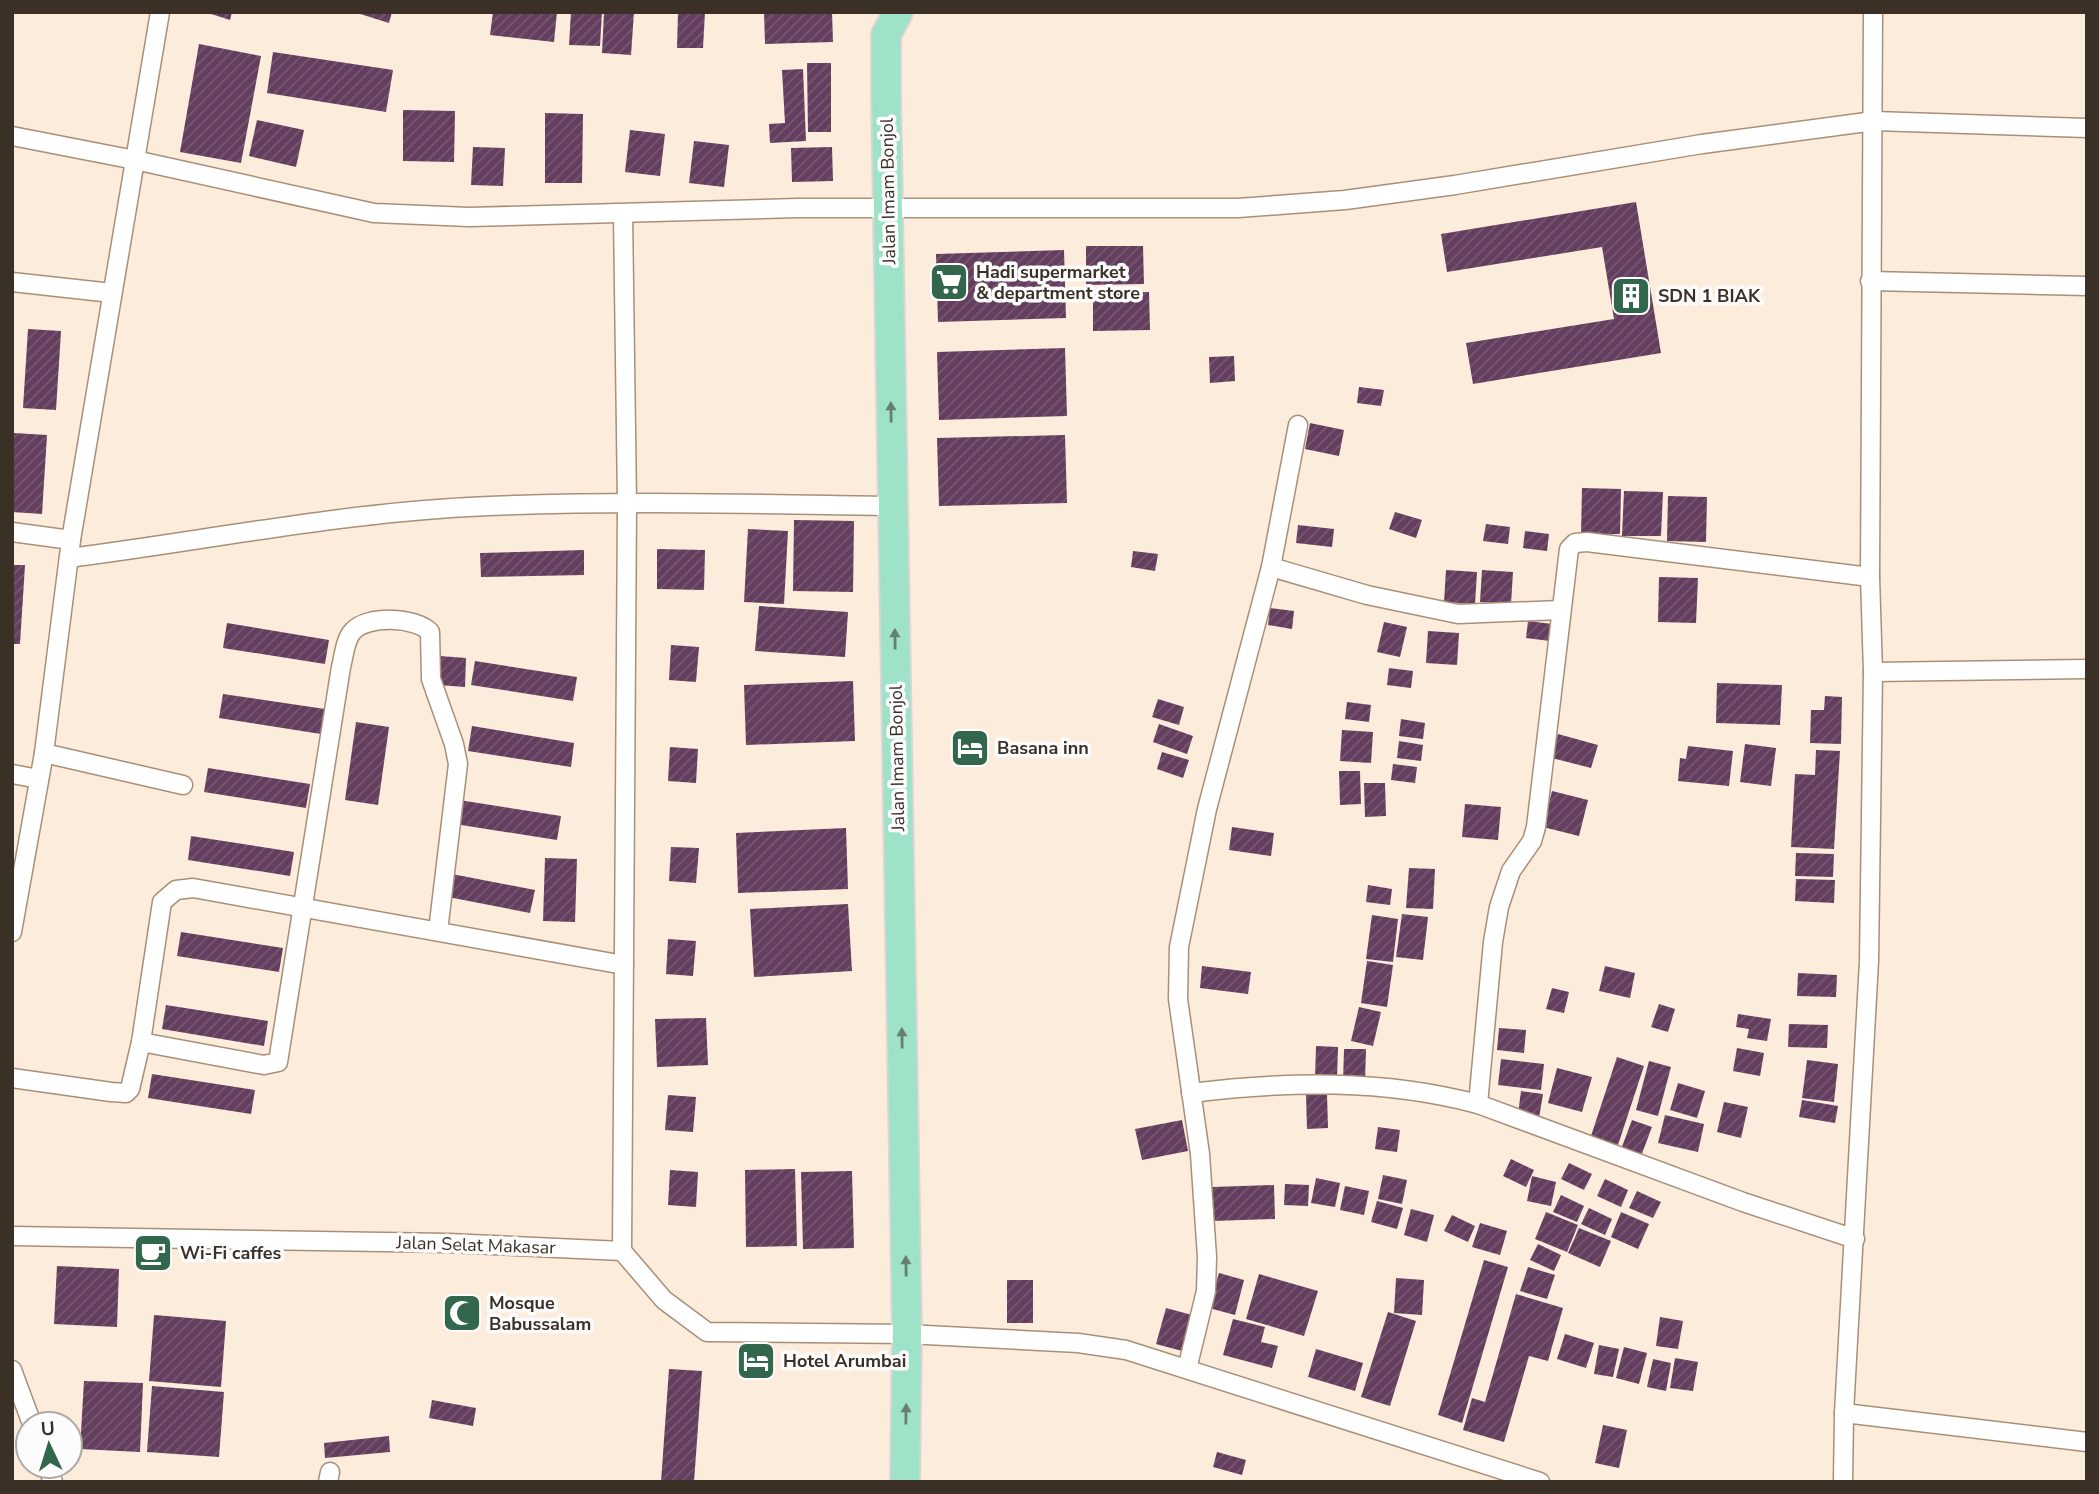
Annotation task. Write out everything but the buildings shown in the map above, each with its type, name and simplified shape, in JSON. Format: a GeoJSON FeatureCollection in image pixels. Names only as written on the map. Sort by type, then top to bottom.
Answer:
{"type":"FeatureCollection","features":[{"type":"Feature","properties":{"kind":"main road","name":"Jalan Imam Bonjol"},"geometry":{"type":"LineString","coordinates":[[885,20],[907,1334],[905,1482]]}},
{"type":"Feature","properties":{"kind":"street"},"geometry":{"type":"LineString","coordinates":[[12,933],[44,753],[71,540],[160,12]]}},
{"type":"Feature","properties":{"kind":"street"},"geometry":{"type":"LineString","coordinates":[[1843,1482],[1844,1413],[1869,961],[1873,672],[1870,577],[1870,281],[1874,121],[1873,12]]}},
{"type":"Feature","properties":{"kind":"street"},"geometry":{"type":"LineString","coordinates":[[12,136],[135,160],[374,213],[418,217],[798,208],[888,211],[1238,208],[1345,200],[1455,185],[1702,144],[1874,121],[2087,128]]}},
{"type":"Feature","properties":{"kind":"street"},"geometry":{"type":"LineString","coordinates":[[623,214],[627,503],[622,1251],[664,1300],[707,1332],[907,1334],[1077,1343],[1126,1350],[1540,1482]]}},
{"type":"Feature","properties":{"kind":"street"},"geometry":{"type":"LineString","coordinates":[[1870,281],[2087,286]]}},
{"type":"Feature","properties":{"kind":"street"},"geometry":{"type":"LineString","coordinates":[[12,282],[112,293]]}},
{"type":"Feature","properties":{"kind":"street"},"geometry":{"type":"LineString","coordinates":[[1186,1369],[1206,1291],[1207,1256],[1191,1093],[1178,999],[1179,947],[1207,809],[1271,567],[1298,425]]}},
{"type":"Feature","properties":{"kind":"street"},"geometry":{"type":"LineString","coordinates":[[69,558],[368,515],[468,507],[627,503],[893,506]]}},
{"type":"Feature","properties":{"kind":"street"},"geometry":{"type":"LineString","coordinates":[[12,532],[71,540]]}},
{"type":"Feature","properties":{"kind":"street"},"geometry":{"type":"LineString","coordinates":[[1478,1104],[1493,942],[1507,880],[1532,841],[1536,827],[1569,549],[1575,543],[1587,542],[1870,577]]}},
{"type":"Feature","properties":{"kind":"street"},"geometry":{"type":"LineString","coordinates":[[1271,567],[1367,595],[1458,614],[1560,610]]}},
{"type":"Feature","properties":{"kind":"street"},"geometry":{"type":"LineString","coordinates":[[141,1042],[264,1065],[278,1062],[341,667],[350,634],[359,624],[372,621],[403,622],[425,627],[430,632],[431,679],[454,744],[457,764],[438,931]]}},
{"type":"Feature","properties":{"kind":"street"},"geometry":{"type":"LineString","coordinates":[[1873,672],[2087,669]]}},
{"type":"Feature","properties":{"kind":"street"},"geometry":{"type":"LineString","coordinates":[[44,753],[183,785]]}},
{"type":"Feature","properties":{"kind":"street"},"geometry":{"type":"LineString","coordinates":[[12,774],[40,779]]}},
{"type":"Feature","properties":{"kind":"street"},"geometry":{"type":"LineString","coordinates":[[12,1078],[126,1093],[135,1077],[162,902],[176,890],[194,888],[624,965]]}},
{"type":"Feature","properties":{"kind":"street"},"geometry":{"type":"LineString","coordinates":[[1191,1093],[1306,1082],[1394,1087],[1478,1104],[1743,1202],[1855,1239]]}},
{"type":"Feature","properties":{"kind":"street","name":"Jalan Selat Makasar"},"geometry":{"type":"LineString","coordinates":[[12,1236],[448,1242],[622,1251]]}},
{"type":"Feature","properties":{"kind":"street"},"geometry":{"type":"LineString","coordinates":[[12,1370],[27,1410]]}},
{"type":"Feature","properties":{"kind":"street"},"geometry":{"type":"LineString","coordinates":[[1844,1413],[2087,1441]]}},
{"type":"Feature","properties":{"kind":"place","name":"Hadi supermarket & department store"},"geometry":{"type":"Point","coordinates":[949,282]}},
{"type":"Feature","properties":{"kind":"place","name":"SDN 1 BIAK"},"geometry":{"type":"Point","coordinates":[1631,296]}},
{"type":"Feature","properties":{"kind":"place","name":"Basana inn"},"geometry":{"type":"Point","coordinates":[970,748]}},
{"type":"Feature","properties":{"kind":"place","name":"Wi-Fi caffes"},"geometry":{"type":"Point","coordinates":[153,1253]}},
{"type":"Feature","properties":{"kind":"place","name":"Mosque Babussalam"},"geometry":{"type":"Point","coordinates":[462,1313]}},
{"type":"Feature","properties":{"kind":"place","name":"Hotel Arumbai"},"geometry":{"type":"Point","coordinates":[756,1361]}}]}
